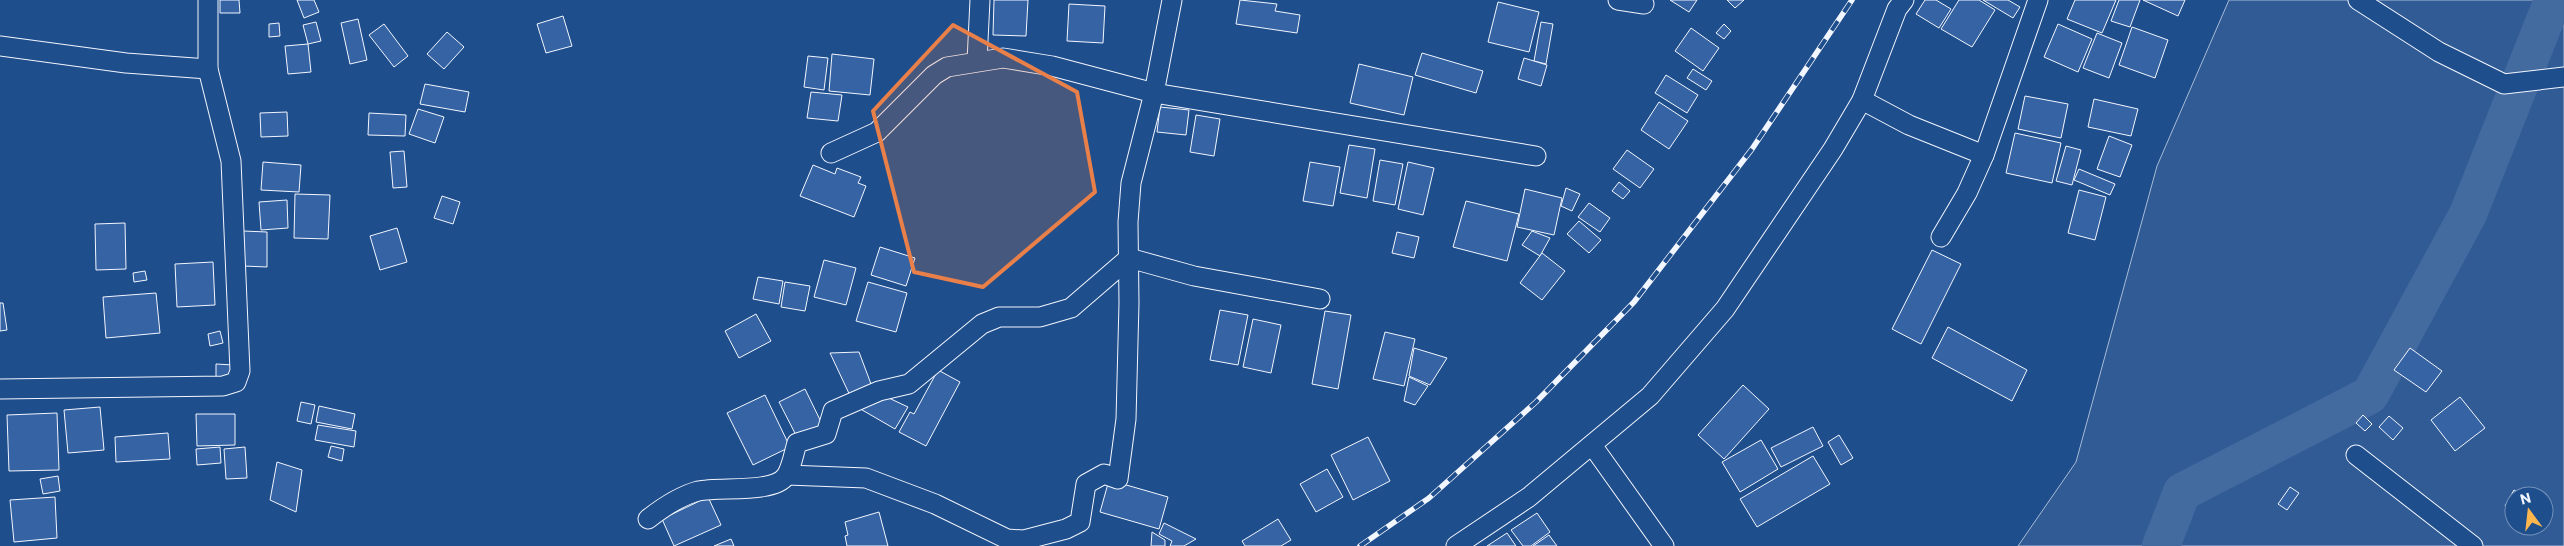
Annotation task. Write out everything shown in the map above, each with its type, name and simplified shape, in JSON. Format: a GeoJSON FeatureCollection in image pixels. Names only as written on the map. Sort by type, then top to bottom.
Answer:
{"type":"FeatureCollection","features":[{"type":"Feature","properties":{"kind":"street"},"geometry":{"type":"LineString","coordinates":[[0,389],[223,386],[236,382],[240,371],[231,161],[208,69],[208,0]]}},
{"type":"Feature","properties":{"kind":"street"},"geometry":{"type":"LineString","coordinates":[[977,61],[980,0]]}},
{"type":"Feature","properties":{"kind":"street"},"geometry":{"type":"LineString","coordinates":[[787,475],[866,478],[935,504],[1006,539],[1024,540],[1066,529],[1080,522],[1086,484],[1104,474],[1118,479],[1126,420],[1128,222],[1131,183],[1154,92],[1172,0]]}},
{"type":"Feature","properties":{"kind":"street"},"geometry":{"type":"LineString","coordinates":[[1618,0],[1644,4]]}},
{"type":"Feature","properties":{"kind":"street"},"geometry":{"type":"LineString","coordinates":[[1456,546],[1530,497],[1650,396],[1726,309],[1832,149],[1862,100],[1898,9],[1904,0]]}},
{"type":"Feature","properties":{"kind":"street"},"geometry":{"type":"LineString","coordinates":[[1941,237],[1967,193],[1984,155],[2038,0]]}},
{"type":"Feature","properties":{"kind":"street"},"geometry":{"type":"LineString","coordinates":[[2358,0],[2439,52],[2504,84],[2564,77]]}},
{"type":"Feature","properties":{"kind":"street"},"geometry":{"type":"LineString","coordinates":[[0,46],[126,63],[208,69]]}},
{"type":"Feature","properties":{"kind":"street"},"geometry":{"type":"LineString","coordinates":[[831,154],[877,132],[934,75],[947,67],[1003,58],[1052,66],[1154,92],[1536,156]]}},
{"type":"Feature","properties":{"kind":"street"},"geometry":{"type":"LineString","coordinates":[[1862,100],[1909,125],[1984,155]]}},
{"type":"Feature","properties":{"kind":"street"},"geometry":{"type":"LineString","coordinates":[[1129,258],[1194,276],[1320,299]]}},
{"type":"Feature","properties":{"kind":"street"},"geometry":{"type":"LineString","coordinates":[[648,519],[662,508],[697,491],[766,487],[778,483],[787,475],[797,443],[826,434],[833,411],[879,391],[909,384],[982,324],[1000,317],[1040,317],[1071,308],[1129,258]]}},
{"type":"Feature","properties":{"kind":"street"},"geometry":{"type":"LineString","coordinates":[[1592,445],[1664,546]]}},
{"type":"Feature","properties":{"kind":"street"},"geometry":{"type":"LineString","coordinates":[[2356,455],[2473,546]]}},
{"type":"Feature","properties":{"kind":"highlighted area"},"geometry":{"type":"Polygon","coordinates":[[[953,25],[1077,92],[1095,192],[983,287],[914,272],[873,111],[953,25]]]}},
{"type":"Feature","properties":{"kind":"shaded area"},"geometry":{"type":"Polygon","coordinates":[[[2229,0],[2564,0],[2564,546],[2018,546],[2076,462],[2157,166],[2229,0]]]}},
{"type":"Feature","properties":{"kind":"building"},"geometry":{"type":"Polygon","coordinates":[[[220,0],[239,0],[240,13],[220,13],[220,0]]]}},
{"type":"Feature","properties":{"kind":"building"},"geometry":{"type":"Polygon","coordinates":[[[297,0],[314,0],[319,12],[304,18],[297,0]]]}},
{"type":"Feature","properties":{"kind":"building"},"geometry":{"type":"Polygon","coordinates":[[[994,0],[1028,0],[1026,36],[993,35],[994,0]]]}},
{"type":"Feature","properties":{"kind":"building"},"geometry":{"type":"Polygon","coordinates":[[[1240,0],[1277,4],[1275,11],[1300,15],[1297,33],[1236,24],[1240,0]]]}},
{"type":"Feature","properties":{"kind":"building"},"geometry":{"type":"Polygon","coordinates":[[[1670,0],[1697,0],[1689,12],[1670,0]]]}},
{"type":"Feature","properties":{"kind":"building"},"geometry":{"type":"Polygon","coordinates":[[[1727,0],[1744,0],[1735,8],[1727,0]]]}},
{"type":"Feature","properties":{"kind":"building"},"geometry":{"type":"Polygon","coordinates":[[[1925,0],[1936,0],[1951,9],[1939,28],[1916,14],[1925,0]]]}},
{"type":"Feature","properties":{"kind":"building"},"geometry":{"type":"Polygon","coordinates":[[[1959,0],[1979,0],[1995,10],[1972,47],[1941,29],[1959,0]]]}},
{"type":"Feature","properties":{"kind":"building"},"geometry":{"type":"Polygon","coordinates":[[[1983,0],[2008,0],[2020,7],[2013,18],[1983,0]]]}},
{"type":"Feature","properties":{"kind":"building"},"geometry":{"type":"Polygon","coordinates":[[[2075,0],[2116,0],[2102,33],[2067,19],[2075,0]]]}},
{"type":"Feature","properties":{"kind":"building"},"geometry":{"type":"Polygon","coordinates":[[[2119,0],[2140,0],[2130,27],[2111,21],[2119,0]]]}},
{"type":"Feature","properties":{"kind":"building"},"geometry":{"type":"Polygon","coordinates":[[[2143,0],[2185,0],[2178,16],[2143,0]]]}},
{"type":"Feature","properties":{"kind":"building"},"geometry":{"type":"Polygon","coordinates":[[[1498,2],[1539,12],[1529,52],[1488,42],[1498,2]]]}},
{"type":"Feature","properties":{"kind":"building"},"geometry":{"type":"Polygon","coordinates":[[[1069,4],[1105,6],[1103,43],[1067,41],[1069,4]]]}},
{"type":"Feature","properties":{"kind":"building"},"geometry":{"type":"Polygon","coordinates":[[[563,16],[572,46],[546,53],[537,24],[563,16]]]}},
{"type":"Feature","properties":{"kind":"building"},"geometry":{"type":"Polygon","coordinates":[[[358,19],[367,60],[350,64],[341,23],[358,19]]]}},
{"type":"Feature","properties":{"kind":"building"},"geometry":{"type":"Polygon","coordinates":[[[316,22],[321,41],[308,44],[303,25],[316,22]]]}},
{"type":"Feature","properties":{"kind":"building"},"geometry":{"type":"Polygon","coordinates":[[[1541,22],[1553,24],[1546,64],[1534,61],[1541,22]]]}},
{"type":"Feature","properties":{"kind":"building"},"geometry":{"type":"Polygon","coordinates":[[[279,23],[280,36],[269,37],[269,24],[279,23]]]}},
{"type":"Feature","properties":{"kind":"building"},"geometry":{"type":"Polygon","coordinates":[[[384,24],[408,56],[394,67],[369,35],[384,24]]]}},
{"type":"Feature","properties":{"kind":"building"},"geometry":{"type":"Polygon","coordinates":[[[1724,24],[1731,31],[1724,39],[1716,33],[1724,24]]]}},
{"type":"Feature","properties":{"kind":"building"},"geometry":{"type":"Polygon","coordinates":[[[2058,24],[2092,39],[2078,72],[2044,57],[2058,24]]]}},
{"type":"Feature","properties":{"kind":"building"},"geometry":{"type":"Polygon","coordinates":[[[2132,27],[2168,40],[2155,78],[2119,65],[2132,27]]]}},
{"type":"Feature","properties":{"kind":"building"},"geometry":{"type":"Polygon","coordinates":[[[1691,28],[1719,48],[1703,71],[1675,51],[1691,28]]]}},
{"type":"Feature","properties":{"kind":"building"},"geometry":{"type":"Polygon","coordinates":[[[447,32],[464,47],[444,69],[427,54],[447,32]]]}},
{"type":"Feature","properties":{"kind":"building"},"geometry":{"type":"Polygon","coordinates":[[[2097,33],[2122,43],[2109,78],[2083,68],[2097,33]]]}},
{"type":"Feature","properties":{"kind":"building"},"geometry":{"type":"Polygon","coordinates":[[[308,44],[311,72],[288,74],[285,46],[308,44]]]}},
{"type":"Feature","properties":{"kind":"building"},"geometry":{"type":"Polygon","coordinates":[[[1422,53],[1483,71],[1476,93],[1415,75],[1422,53]]]}},
{"type":"Feature","properties":{"kind":"building"},"geometry":{"type":"Polygon","coordinates":[[[832,54],[874,59],[870,95],[829,91],[832,54]]]}},
{"type":"Feature","properties":{"kind":"building"},"geometry":{"type":"Polygon","coordinates":[[[808,56],[828,58],[824,90],[804,87],[808,56]]]}},
{"type":"Feature","properties":{"kind":"building"},"geometry":{"type":"Polygon","coordinates":[[[1524,58],[1547,65],[1541,86],[1518,79],[1524,58]]]}},
{"type":"Feature","properties":{"kind":"building"},"geometry":{"type":"Polygon","coordinates":[[[1359,64],[1413,77],[1404,115],[1350,103],[1359,64]]]}},
{"type":"Feature","properties":{"kind":"building"},"geometry":{"type":"Polygon","coordinates":[[[1693,69],[1712,81],[1706,90],[1687,78],[1693,69]]]}},
{"type":"Feature","properties":{"kind":"building"},"geometry":{"type":"Polygon","coordinates":[[[1666,75],[1698,95],[1687,113],[1655,93],[1666,75]]]}},
{"type":"Feature","properties":{"kind":"building"},"geometry":{"type":"Polygon","coordinates":[[[425,84],[469,92],[465,112],[420,104],[425,84]]]}},
{"type":"Feature","properties":{"kind":"building"},"geometry":{"type":"Polygon","coordinates":[[[811,92],[842,95],[838,121],[807,118],[811,92]]]}},
{"type":"Feature","properties":{"kind":"building"},"geometry":{"type":"Polygon","coordinates":[[[2025,96],[2068,104],[2061,138],[2018,129],[2025,96]]]}},
{"type":"Feature","properties":{"kind":"building"},"geometry":{"type":"Polygon","coordinates":[[[2094,99],[2138,109],[2131,136],[2088,127],[2094,99]]]}},
{"type":"Feature","properties":{"kind":"building"},"geometry":{"type":"Polygon","coordinates":[[[1659,102],[1688,121],[1669,149],[1641,130],[1659,102]]]}},
{"type":"Feature","properties":{"kind":"building"},"geometry":{"type":"Polygon","coordinates":[[[1160,107],[1189,110],[1186,135],[1157,132],[1160,107]]]}},
{"type":"Feature","properties":{"kind":"building"},"geometry":{"type":"Polygon","coordinates":[[[418,109],[444,117],[435,143],[409,134],[418,109]]]}},
{"type":"Feature","properties":{"kind":"building"},"geometry":{"type":"Polygon","coordinates":[[[287,112],[288,136],[261,137],[260,113],[287,112]]]}},
{"type":"Feature","properties":{"kind":"building"},"geometry":{"type":"Polygon","coordinates":[[[369,113],[406,115],[405,136],[368,135],[369,113]]]}},
{"type":"Feature","properties":{"kind":"building"},"geometry":{"type":"Polygon","coordinates":[[[1196,115],[1220,119],[1214,156],[1190,152],[1196,115]]]}},
{"type":"Feature","properties":{"kind":"building"},"geometry":{"type":"Polygon","coordinates":[[[2015,133],[2061,143],[2052,183],[2006,173],[2015,133]]]}},
{"type":"Feature","properties":{"kind":"building"},"geometry":{"type":"Polygon","coordinates":[[[2109,136],[2132,145],[2120,177],[2097,169],[2109,136]]]}},
{"type":"Feature","properties":{"kind":"building"},"geometry":{"type":"Polygon","coordinates":[[[1349,145],[1375,149],[1367,198],[1340,193],[1349,145]]]}},
{"type":"Feature","properties":{"kind":"building"},"geometry":{"type":"Polygon","coordinates":[[[2066,146],[2081,150],[2072,185],[2056,181],[2066,146]]]}},
{"type":"Feature","properties":{"kind":"building"},"geometry":{"type":"Polygon","coordinates":[[[1627,150],[1654,169],[1640,188],[1613,169],[1627,150]]]}},
{"type":"Feature","properties":{"kind":"building"},"geometry":{"type":"Polygon","coordinates":[[[404,151],[407,187],[393,188],[390,152],[404,151]]]}},
{"type":"Feature","properties":{"kind":"building"},"geometry":{"type":"Polygon","coordinates":[[[1380,160],[1403,164],[1395,205],[1373,201],[1380,160]]]}},
{"type":"Feature","properties":{"kind":"building"},"geometry":{"type":"Polygon","coordinates":[[[263,162],[301,165],[299,192],[261,190],[263,162]]]}},
{"type":"Feature","properties":{"kind":"building"},"geometry":{"type":"Polygon","coordinates":[[[1310,162],[1340,167],[1333,206],[1303,201],[1310,162]]]}},
{"type":"Feature","properties":{"kind":"building"},"geometry":{"type":"Polygon","coordinates":[[[1408,162],[1434,168],[1423,215],[1398,209],[1408,162]]]}},
{"type":"Feature","properties":{"kind":"building"},"geometry":{"type":"Polygon","coordinates":[[[813,165],[835,174],[837,168],[861,177],[858,183],[866,186],[854,217],[800,196],[813,165]]]}},
{"type":"Feature","properties":{"kind":"building"},"geometry":{"type":"Polygon","coordinates":[[[2079,169],[2115,184],[2110,195],[2074,180],[2079,169]]]}},
{"type":"Feature","properties":{"kind":"building"},"geometry":{"type":"Polygon","coordinates":[[[1619,182],[1630,191],[1623,199],[1612,191],[1619,182]]]}},
{"type":"Feature","properties":{"kind":"building"},"geometry":{"type":"Polygon","coordinates":[[[1566,188],[1580,194],[1572,211],[1561,206],[1566,188]]]}},
{"type":"Feature","properties":{"kind":"building"},"geometry":{"type":"Polygon","coordinates":[[[1525,189],[1562,198],[1554,235],[1517,227],[1525,189]]]}},
{"type":"Feature","properties":{"kind":"building"},"geometry":{"type":"Polygon","coordinates":[[[2079,190],[2106,197],[2095,240],[2068,233],[2079,190]]]}},
{"type":"Feature","properties":{"kind":"building"},"geometry":{"type":"Polygon","coordinates":[[[295,194],[330,195],[328,239],[294,238],[295,194]]]}},
{"type":"Feature","properties":{"kind":"building"},"geometry":{"type":"Polygon","coordinates":[[[442,196],[460,202],[453,224],[434,218],[442,196]]]}},
{"type":"Feature","properties":{"kind":"building"},"geometry":{"type":"Polygon","coordinates":[[[287,200],[288,228],[261,230],[259,202],[287,200]]]}},
{"type":"Feature","properties":{"kind":"building"},"geometry":{"type":"Polygon","coordinates":[[[1466,201],[1519,214],[1507,261],[1453,247],[1466,201]]]}},
{"type":"Feature","properties":{"kind":"building"},"geometry":{"type":"Polygon","coordinates":[[[1589,203],[1610,218],[1600,232],[1578,217],[1589,203]]]}},
{"type":"Feature","properties":{"kind":"building"},"geometry":{"type":"Polygon","coordinates":[[[1579,221],[1601,240],[1589,253],[1567,234],[1579,221]]]}},
{"type":"Feature","properties":{"kind":"building"},"geometry":{"type":"Polygon","coordinates":[[[125,223],[126,269],[96,270],[95,224],[125,223]]]}},
{"type":"Feature","properties":{"kind":"building"},"geometry":{"type":"Polygon","coordinates":[[[397,228],[407,262],[380,270],[370,236],[397,228]]]}},
{"type":"Feature","properties":{"kind":"building"},"geometry":{"type":"Polygon","coordinates":[[[243,231],[267,232],[267,267],[243,266],[243,231]]]}},
{"type":"Feature","properties":{"kind":"building"},"geometry":{"type":"Polygon","coordinates":[[[1532,231],[1550,238],[1540,256],[1522,245],[1532,231]]]}},
{"type":"Feature","properties":{"kind":"building"},"geometry":{"type":"Polygon","coordinates":[[[1397,232],[1419,237],[1414,258],[1392,253],[1397,232]]]}},
{"type":"Feature","properties":{"kind":"building"},"geometry":{"type":"Polygon","coordinates":[[[880,247],[915,258],[906,286],[871,275],[880,247]]]}},
{"type":"Feature","properties":{"kind":"building"},"geometry":{"type":"Polygon","coordinates":[[[1932,250],[1961,264],[1921,344],[1892,329],[1932,250]]]}},
{"type":"Feature","properties":{"kind":"building"},"geometry":{"type":"Polygon","coordinates":[[[1542,253],[1565,271],[1542,300],[1520,283],[1542,253]]]}},
{"type":"Feature","properties":{"kind":"building"},"geometry":{"type":"Polygon","coordinates":[[[824,260],[856,268],[846,305],[814,297],[824,260]]]}},
{"type":"Feature","properties":{"kind":"building"},"geometry":{"type":"Polygon","coordinates":[[[213,262],[215,305],[177,307],[175,264],[213,262]]]}},
{"type":"Feature","properties":{"kind":"building"},"geometry":{"type":"Polygon","coordinates":[[[145,271],[147,280],[134,282],[133,273],[145,271]]]}},
{"type":"Feature","properties":{"kind":"building"},"geometry":{"type":"Polygon","coordinates":[[[758,277],[783,281],[779,304],[753,299],[758,277]]]}},
{"type":"Feature","properties":{"kind":"building"},"geometry":{"type":"Polygon","coordinates":[[[785,282],[810,286],[805,311],[781,307],[785,282]]]}},
{"type":"Feature","properties":{"kind":"building"},"geometry":{"type":"Polygon","coordinates":[[[868,282],[907,293],[896,332],[856,321],[868,282]]]}},
{"type":"Feature","properties":{"kind":"building"},"geometry":{"type":"Polygon","coordinates":[[[156,293],[160,333],[106,338],[103,297],[156,293]]]}},
{"type":"Feature","properties":{"kind":"building"},"geometry":{"type":"Polygon","coordinates":[[[0,303],[3,303],[7,330],[0,331],[0,303]]]}},
{"type":"Feature","properties":{"kind":"building"},"geometry":{"type":"Polygon","coordinates":[[[1220,310],[1248,315],[1238,365],[1210,360],[1220,310]]]}},
{"type":"Feature","properties":{"kind":"building"},"geometry":{"type":"Polygon","coordinates":[[[1325,311],[1351,315],[1338,389],[1312,384],[1325,311]]]}},
{"type":"Feature","properties":{"kind":"building"},"geometry":{"type":"Polygon","coordinates":[[[756,314],[771,341],[739,358],[725,331],[756,314]]]}},
{"type":"Feature","properties":{"kind":"building"},"geometry":{"type":"Polygon","coordinates":[[[1253,319],[1281,325],[1271,373],[1243,367],[1253,319]]]}},
{"type":"Feature","properties":{"kind":"building"},"geometry":{"type":"Polygon","coordinates":[[[1948,327],[2027,370],[2012,401],[1932,358],[1948,327]]]}},
{"type":"Feature","properties":{"kind":"building"},"geometry":{"type":"Polygon","coordinates":[[[220,331],[223,343],[210,346],[208,334],[220,331]]]}},
{"type":"Feature","properties":{"kind":"building"},"geometry":{"type":"Polygon","coordinates":[[[1385,332],[1415,339],[1404,386],[1373,379],[1385,332]]]}},
{"type":"Feature","properties":{"kind":"building"},"geometry":{"type":"Polygon","coordinates":[[[1414,348],[1447,358],[1430,385],[1409,376],[1414,348]]]}},
{"type":"Feature","properties":{"kind":"building"},"geometry":{"type":"Polygon","coordinates":[[[2410,348],[2442,371],[2426,392],[2394,370],[2410,348]]]}},
{"type":"Feature","properties":{"kind":"building"},"geometry":{"type":"Polygon","coordinates":[[[859,352],[874,392],[853,402],[830,353],[859,352]]]}},
{"type":"Feature","properties":{"kind":"building"},"geometry":{"type":"Polygon","coordinates":[[[216,364],[234,365],[233,380],[216,379],[216,364]]]}},
{"type":"Feature","properties":{"kind":"building"},"geometry":{"type":"Polygon","coordinates":[[[938,370],[960,382],[926,446],[899,432],[910,412],[914,414],[938,370]]]}},
{"type":"Feature","properties":{"kind":"building"},"geometry":{"type":"Polygon","coordinates":[[[1409,377],[1428,386],[1415,405],[1404,401],[1409,377]]]}},
{"type":"Feature","properties":{"kind":"building"},"geometry":{"type":"Polygon","coordinates":[[[1743,385],[1769,409],[1724,459],[1698,435],[1743,385]]]}},
{"type":"Feature","properties":{"kind":"building"},"geometry":{"type":"Polygon","coordinates":[[[805,389],[824,428],[799,441],[779,402],[805,389]]]}},
{"type":"Feature","properties":{"kind":"building"},"geometry":{"type":"Polygon","coordinates":[[[876,392],[908,407],[895,429],[857,407],[876,392]]]}},
{"type":"Feature","properties":{"kind":"building"},"geometry":{"type":"Polygon","coordinates":[[[765,395],[790,447],[753,465],[727,413],[765,395]]]}},
{"type":"Feature","properties":{"kind":"building"},"geometry":{"type":"Polygon","coordinates":[[[2460,397],[2485,428],[2455,451],[2431,420],[2460,397]]]}},
{"type":"Feature","properties":{"kind":"building"},"geometry":{"type":"Polygon","coordinates":[[[301,402],[315,405],[311,424],[297,421],[301,402]]]}},
{"type":"Feature","properties":{"kind":"building"},"geometry":{"type":"Polygon","coordinates":[[[319,406],[355,414],[352,429],[316,422],[319,406]]]}},
{"type":"Feature","properties":{"kind":"building"},"geometry":{"type":"Polygon","coordinates":[[[100,407],[104,450],[68,453],[64,410],[100,407]]]}},
{"type":"Feature","properties":{"kind":"building"},"geometry":{"type":"Polygon","coordinates":[[[57,413],[59,470],[9,471],[7,415],[57,413]]]}},
{"type":"Feature","properties":{"kind":"building"},"geometry":{"type":"Polygon","coordinates":[[[196,414],[235,414],[235,445],[197,446],[196,414]]]}},
{"type":"Feature","properties":{"kind":"building"},"geometry":{"type":"Polygon","coordinates":[[[2363,415],[2372,424],[2365,431],[2356,423],[2363,415]]]}},
{"type":"Feature","properties":{"kind":"building"},"geometry":{"type":"Polygon","coordinates":[[[2389,416],[2403,428],[2393,440],[2379,427],[2389,416]]]}},
{"type":"Feature","properties":{"kind":"building"},"geometry":{"type":"Polygon","coordinates":[[[318,425],[356,431],[354,447],[315,440],[318,425]]]}},
{"type":"Feature","properties":{"kind":"building"},"geometry":{"type":"Polygon","coordinates":[[[1813,427],[1823,446],[1781,467],[1771,448],[1813,427]]]}},
{"type":"Feature","properties":{"kind":"building"},"geometry":{"type":"Polygon","coordinates":[[[168,433],[170,459],[116,462],[115,437],[168,433]]]}},
{"type":"Feature","properties":{"kind":"building"},"geometry":{"type":"Polygon","coordinates":[[[1839,435],[1853,458],[1841,465],[1828,442],[1839,435]]]}},
{"type":"Feature","properties":{"kind":"building"},"geometry":{"type":"Polygon","coordinates":[[[1368,437],[1390,481],[1353,500],[1331,455],[1368,437]]]}},
{"type":"Feature","properties":{"kind":"building"},"geometry":{"type":"Polygon","coordinates":[[[1761,440],[1778,469],[1740,492],[1722,462],[1761,440]]]}},
{"type":"Feature","properties":{"kind":"building"},"geometry":{"type":"Polygon","coordinates":[[[331,446],[344,449],[342,461],[328,457],[331,446]]]}},
{"type":"Feature","properties":{"kind":"building"},"geometry":{"type":"Polygon","coordinates":[[[220,447],[221,463],[197,465],[196,449],[220,447]]]}},
{"type":"Feature","properties":{"kind":"building"},"geometry":{"type":"Polygon","coordinates":[[[245,447],[247,478],[226,479],[224,449],[245,447]]]}},
{"type":"Feature","properties":{"kind":"building"},"geometry":{"type":"Polygon","coordinates":[[[1813,456],[1830,484],[1757,527],[1740,499],[1813,456]]]}},
{"type":"Feature","properties":{"kind":"building"},"geometry":{"type":"Polygon","coordinates":[[[277,462],[302,470],[296,512],[270,500],[277,462]]]}},
{"type":"Feature","properties":{"kind":"building"},"geometry":{"type":"Polygon","coordinates":[[[1327,469],[1343,497],[1316,512],[1300,484],[1327,469]]]}},
{"type":"Feature","properties":{"kind":"building"},"geometry":{"type":"Polygon","coordinates":[[[58,476],[60,491],[43,494],[40,479],[58,476]]]}},
{"type":"Feature","properties":{"kind":"building"},"geometry":{"type":"Polygon","coordinates":[[[1109,480],[1168,497],[1159,529],[1100,512],[1109,480]]]}},
{"type":"Feature","properties":{"kind":"building"},"geometry":{"type":"Polygon","coordinates":[[[2290,487],[2299,493],[2287,510],[2278,504],[2290,487]]]}},
{"type":"Feature","properties":{"kind":"building"},"geometry":{"type":"Polygon","coordinates":[[[55,497],[57,538],[14,542],[10,500],[55,497]]]}},
{"type":"Feature","properties":{"kind":"building"},"geometry":{"type":"Polygon","coordinates":[[[708,497],[721,525],[674,546],[662,519],[708,497]]]}},
{"type":"Feature","properties":{"kind":"building"},"geometry":{"type":"Polygon","coordinates":[[[879,512],[888,546],[847,546],[845,536],[848,535],[845,522],[879,512]]]}},
{"type":"Feature","properties":{"kind":"building"},"geometry":{"type":"Polygon","coordinates":[[[1537,513],[1550,532],[1531,546],[1523,546],[1511,530],[1537,513]]]}},
{"type":"Feature","properties":{"kind":"building"},"geometry":{"type":"Polygon","coordinates":[[[1278,519],[1291,540],[1281,546],[1245,546],[1242,541],[1278,519]]]}},
{"type":"Feature","properties":{"kind":"building"},"geometry":{"type":"Polygon","coordinates":[[[1164,523],[1196,539],[1184,546],[1170,546],[1172,541],[1159,534],[1164,523]]]}},
{"type":"Feature","properties":{"kind":"building"},"geometry":{"type":"Polygon","coordinates":[[[1152,532],[1165,540],[1165,546],[1151,546],[1152,532]]]}},
{"type":"Feature","properties":{"kind":"building"},"geometry":{"type":"Polygon","coordinates":[[[1507,533],[1516,546],[1487,546],[1507,533]]]}},
{"type":"Feature","properties":{"kind":"building"},"geometry":{"type":"Polygon","coordinates":[[[1549,535],[1557,546],[1533,546],[1549,535]]]}},
{"type":"Feature","properties":{"kind":"building"},"geometry":{"type":"Polygon","coordinates":[[[731,539],[734,546],[714,546],[731,539]]]}},
{"type":"Feature","properties":{"kind":"waterway"},"geometry":{"type":"LineString","coordinates":[[2161,546],[2182,492],[2370,395],[2468,214],[2553,0]]}},
{"type":"Feature","properties":{"kind":"railway"},"geometry":{"type":"LineString","coordinates":[[1360,546],[1429,498],[1536,402],[1634,302],[1752,149],[1852,0]]}}]}
